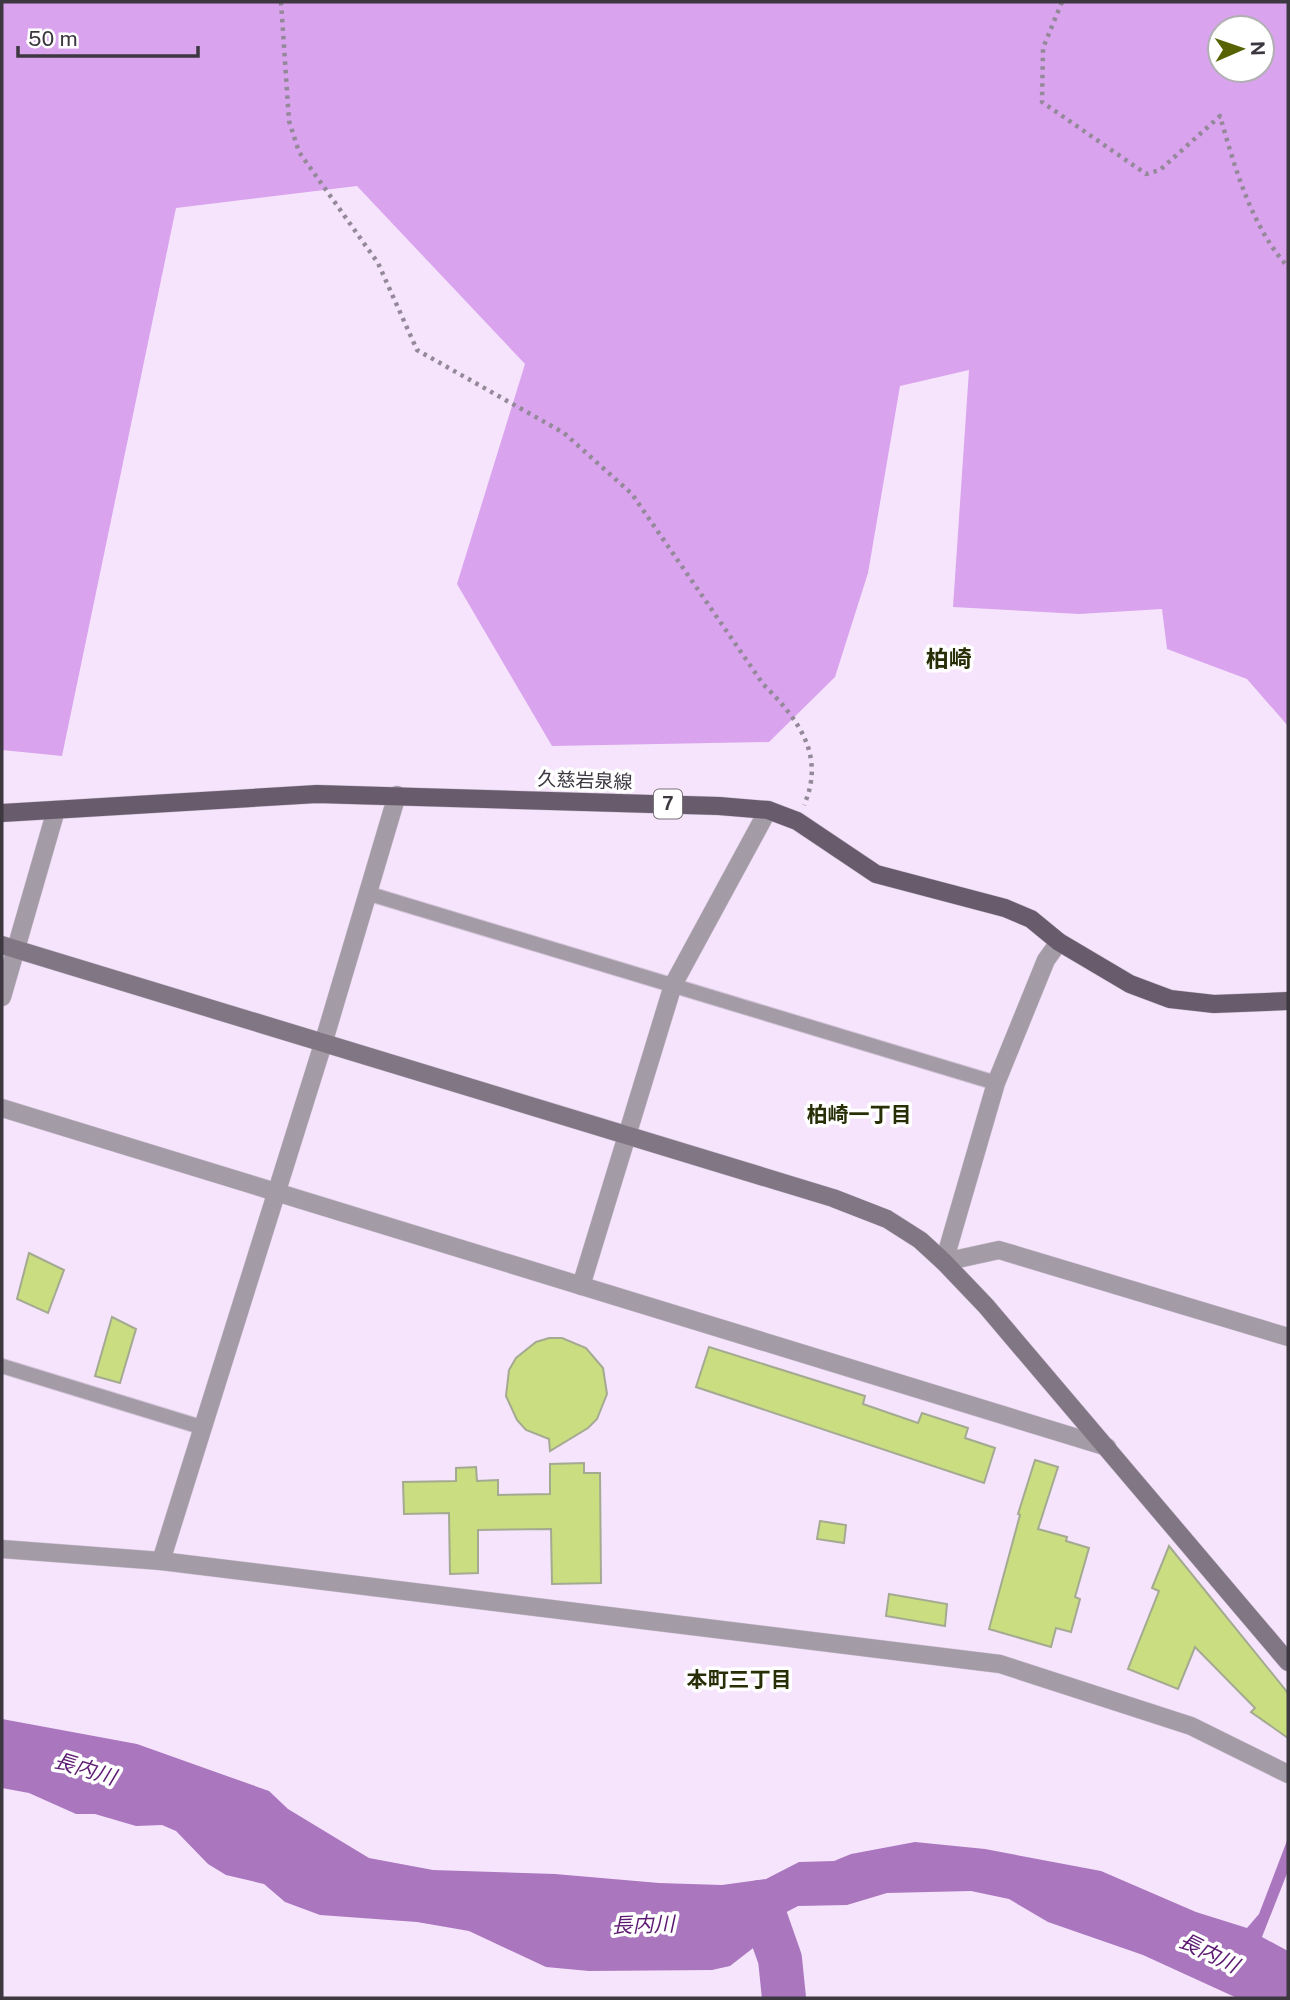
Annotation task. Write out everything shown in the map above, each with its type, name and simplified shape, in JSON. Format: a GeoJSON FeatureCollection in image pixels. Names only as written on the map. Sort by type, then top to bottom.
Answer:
{"type":"FeatureCollection","features":[{"type":"Feature","properties":{"kind":"main road","name":"久慈岩泉線"},"geometry":{"type":"LineString","coordinates":[[2,813],[317,794],[719,806],[768,810],[797,821],[876,874],[1005,908],[1031,919],[1059,942],[1130,984],[1170,999],[1214,1004],[1288,1001]]}},
{"type":"Feature","properties":{"kind":"street"},"geometry":{"type":"LineString","coordinates":[[161,1561],[370,894],[397,795]]}},
{"type":"Feature","properties":{"kind":"street"},"geometry":{"type":"LineString","coordinates":[[2,997],[9,947],[56,810]]}},
{"type":"Feature","properties":{"kind":"street"},"geometry":{"type":"LineString","coordinates":[[581,1286],[673,985],[768,810]]}},
{"type":"Feature","properties":{"kind":"street"},"geometry":{"type":"LineString","coordinates":[[944,1262],[996,1083],[1046,960],[1059,942]]}},
{"type":"Feature","properties":{"kind":"street"},"geometry":{"type":"LineString","coordinates":[[9,947],[323,1045],[833,1198],[887,1219],[920,1240],[986,1306],[1288,1662]]}},
{"type":"Feature","properties":{"kind":"street"},"geometry":{"type":"LineString","coordinates":[[2,1108],[1107,1447]]}},
{"type":"Feature","properties":{"kind":"street"},"geometry":{"type":"LineString","coordinates":[[944,1262],[999,1250],[1288,1336]]}},
{"type":"Feature","properties":{"kind":"street"},"geometry":{"type":"LineString","coordinates":[[2,1549],[161,1561],[1000,1664],[1191,1726],[1288,1774]]}},
{"type":"Feature","properties":{"kind":"lane"},"geometry":{"type":"LineString","coordinates":[[370,894],[996,1083]]}},
{"type":"Feature","properties":{"kind":"lane"},"geometry":{"type":"LineString","coordinates":[[2,1366],[204,1428]]}},
{"type":"Feature","properties":{"kind":"path"},"geometry":{"type":"LineString","coordinates":[[281,2],[289,121],[299,152],[378,263],[417,350],[565,433],[632,494],[763,684],[789,710],[811,750],[812,786],[797,821]]}},
{"type":"Feature","properties":{"kind":"path"},"geometry":{"type":"LineString","coordinates":[[1062,2],[1043,48],[1042,102],[1146,174],[1160,170],[1220,116],[1236,172],[1270,248],[1288,267]]}},
{"type":"Feature","properties":{"kind":"shaded area"},"geometry":{"type":"Polygon","coordinates":[[[2,2],[1288,2],[1288,726],[1247,679],[1167,649],[1162,609],[1079,614],[953,607],[969,370],[900,386],[868,573],[835,677],[769,742],[552,746],[457,584],[525,364],[357,186],[176,208],[62,756],[2,750],[2,2]]]}},
{"type":"Feature","properties":{"kind":"water","name":"長内川"},"geometry":{"type":"Polygon","coordinates":[[[2,1719],[137,1744],[269,1791],[288,1809],[369,1858],[433,1870],[555,1874],[659,1883],[722,1885],[766,1879],[799,1862],[834,1861],[851,1854],[915,1842],[985,1849],[1101,1871],[1196,1912],[1247,1928],[1259,1914],[1288,1838],[1288,1871],[1262,1937],[1288,1951],[1288,1998],[1237,1998],[1143,1955],[1048,1922],[1009,1899],[971,1891],[887,1893],[847,1905],[798,1906],[779,1916],[757,1945],[730,1966],[712,1970],[589,1971],[546,1967],[469,1931],[417,1922],[320,1915],[285,1902],[264,1884],[226,1875],[208,1864],[176,1831],[162,1825],[136,1826],[95,1814],[76,1814],[29,1793],[2,1788],[2,1719]]]}},
{"type":"Feature","properties":{"kind":"building"},"geometry":{"type":"Polygon","coordinates":[[[29,1253],[64,1270],[48,1313],[17,1299],[29,1253]]]}},
{"type":"Feature","properties":{"kind":"building"},"geometry":{"type":"Polygon","coordinates":[[[112,1317],[136,1329],[120,1383],[95,1376],[112,1317]]]}},
{"type":"Feature","properties":{"kind":"building"},"geometry":{"type":"Polygon","coordinates":[[[562,1338],[586,1348],[603,1368],[607,1394],[597,1419],[588,1428],[550,1451],[549,1439],[526,1430],[517,1420],[506,1396],[509,1370],[516,1358],[536,1342],[562,1338]]]}},
{"type":"Feature","properties":{"kind":"building"},"geometry":{"type":"Polygon","coordinates":[[[709,1347],[865,1396],[863,1404],[918,1423],[922,1413],[968,1428],[965,1438],[995,1448],[984,1483],[696,1387],[709,1347]]]}},
{"type":"Feature","properties":{"kind":"building"},"geometry":{"type":"Polygon","coordinates":[[[1035,1460],[1058,1467],[1038,1529],[1067,1537],[1066,1541],[1089,1548],[1075,1597],[1080,1599],[1071,1632],[1056,1628],[1051,1647],[989,1629],[1020,1515],[1018,1514],[1035,1460]]]}},
{"type":"Feature","properties":{"kind":"building"},"geometry":{"type":"Polygon","coordinates":[[[584,1463],[584,1473],[600,1473],[601,1583],[552,1584],[551,1529],[478,1530],[478,1573],[450,1574],[449,1513],[404,1514],[403,1482],[456,1481],[456,1468],[476,1467],[477,1481],[498,1480],[498,1495],[550,1494],[550,1464],[584,1463]]]}},
{"type":"Feature","properties":{"kind":"building"},"geometry":{"type":"Polygon","coordinates":[[[820,1521],[846,1525],[844,1543],[817,1539],[820,1521]]]}},
{"type":"Feature","properties":{"kind":"building"},"geometry":{"type":"Polygon","coordinates":[[[1169,1546],[1288,1693],[1288,1738],[1251,1712],[1255,1708],[1195,1647],[1178,1689],[1128,1669],[1159,1591],[1152,1588],[1169,1546]]]}},
{"type":"Feature","properties":{"kind":"building"},"geometry":{"type":"Polygon","coordinates":[[[889,1594],[947,1604],[945,1626],[886,1616],[889,1594]]]}},
{"type":"Feature","properties":{"kind":"waterway"},"geometry":{"type":"LineString","coordinates":[[760,1902],[780,1959],[784,1998]]}},
{"type":"Feature","properties":{"kind":"district","name":"柏崎"},"geometry":{"type":"Point","coordinates":[949,659]}},
{"type":"Feature","properties":{"kind":"district","name":"柏崎一丁目"},"geometry":{"type":"Point","coordinates":[859,1115]}},
{"type":"Feature","properties":{"kind":"district","name":"本町三丁目"},"geometry":{"type":"Point","coordinates":[739,1680]}}]}
